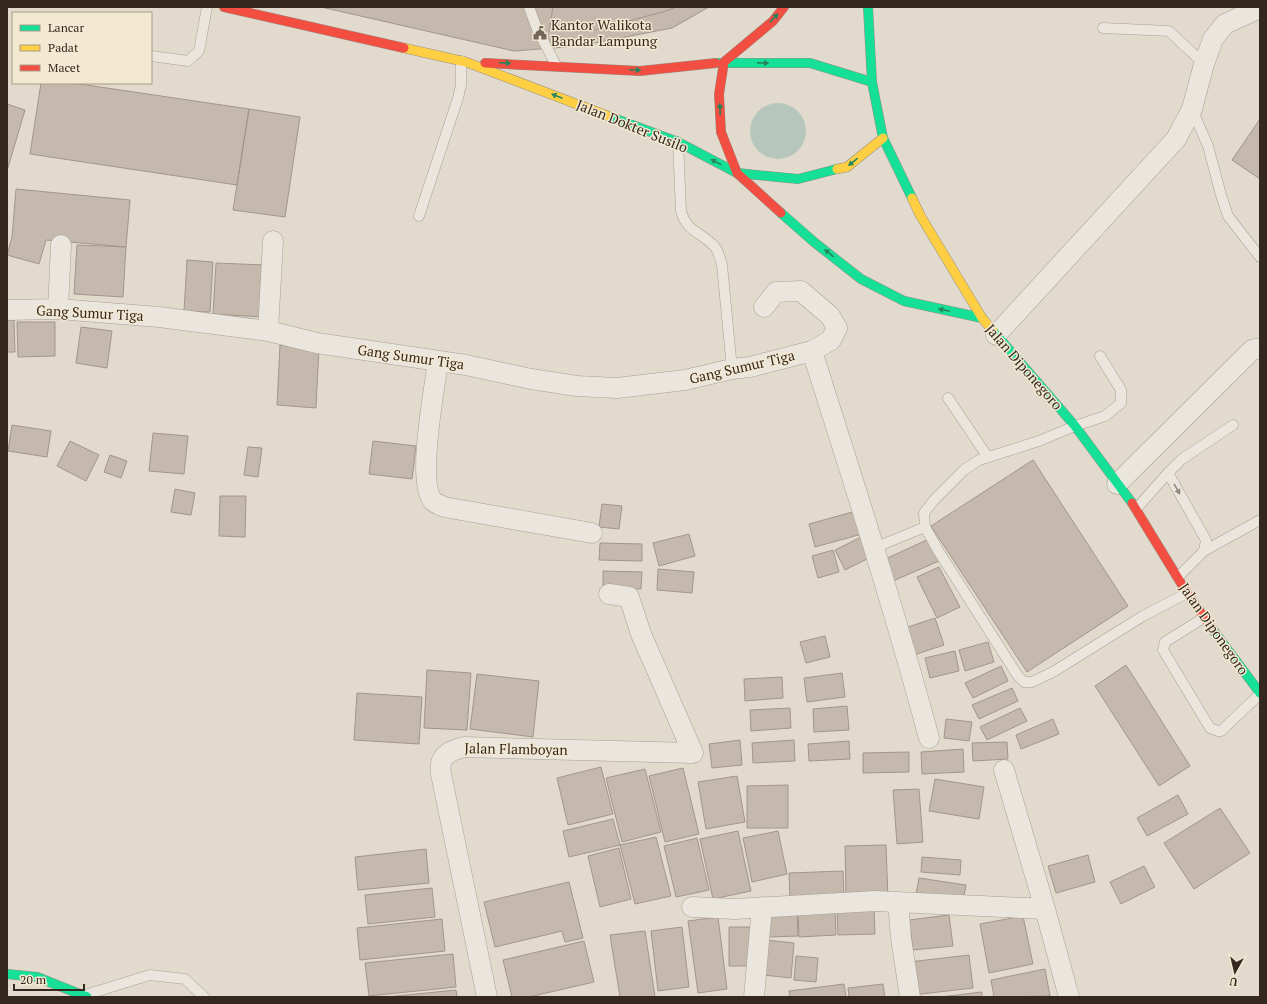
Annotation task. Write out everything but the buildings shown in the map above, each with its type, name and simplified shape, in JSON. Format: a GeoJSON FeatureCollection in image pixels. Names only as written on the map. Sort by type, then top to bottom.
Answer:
{"type":"FeatureCollection","features":[{"type":"Feature","properties":{"kind":"main road","name":"Jalan Dokter Susilo"},"geometry":{"type":"LineString","coordinates":[[224,7],[464,61],[678,142],[737,173],[798,179],[847,167],[883,138]]}},
{"type":"Feature","properties":{"kind":"main road"},"geometry":{"type":"LineString","coordinates":[[784,7],[773,21],[724,62],[719,94],[721,132],[737,173],[814,242],[861,279],[904,301],[982,318]]}},
{"type":"Feature","properties":{"kind":"main road","name":"Jalan Diponegoro"},"geometry":{"type":"LineString","coordinates":[[868,7],[872,82],[883,138],[920,215],[982,318],[1075,426],[1136,509],[1187,593],[1260,693]]}},
{"type":"Feature","properties":{"kind":"main road","name":"Jalan Dokter Susilo"},"geometry":{"type":"LineString","coordinates":[[464,61],[640,71],[724,62],[810,63],[872,82]]}},
{"type":"Feature","properties":{"kind":"main road"},"geometry":{"type":"LineString","coordinates":[[7,974],[38,977],[86,996]]}},
{"type":"Feature","properties":{"kind":"street"},"geometry":{"type":"LineString","coordinates":[[996,335],[1176,139],[1192,109],[1204,64],[1213,39],[1225,24],[1260,8]]}},
{"type":"Feature","properties":{"kind":"street"},"geometry":{"type":"LineString","coordinates":[[268,331],[273,241]]}},
{"type":"Feature","properties":{"kind":"street"},"geometry":{"type":"LineString","coordinates":[[58,309],[61,245]]}},
{"type":"Feature","properties":{"kind":"street","name":"Gang Sumur Tiga"},"geometry":{"type":"LineString","coordinates":[[7,310],[58,309],[159,317],[268,331],[317,343],[495,370],[530,379],[577,386],[616,388],[685,380],[732,369],[750,367],[812,351],[831,340],[837,328],[830,316],[801,291],[776,292],[764,307]]}},
{"type":"Feature","properties":{"kind":"street"},"geometry":{"type":"LineString","coordinates":[[1117,484],[1252,350],[1260,348]]}},
{"type":"Feature","properties":{"kind":"street"},"geometry":{"type":"LineString","coordinates":[[812,351],[874,548],[929,738]]}},
{"type":"Feature","properties":{"kind":"street"},"geometry":{"type":"LineString","coordinates":[[438,361],[428,434],[425,470],[429,491],[434,501],[444,507],[592,533]]}},
{"type":"Feature","properties":{"kind":"street","name":"Jalan Flamboyan"},"geometry":{"type":"LineString","coordinates":[[487,997],[441,774],[440,763],[447,754],[464,746],[693,752],[641,634],[630,597],[609,594]]}},
{"type":"Feature","properties":{"kind":"street"},"geometry":{"type":"LineString","coordinates":[[1004,770],[1069,997]]}},
{"type":"Feature","properties":{"kind":"street"},"geometry":{"type":"LineString","coordinates":[[692,907],[735,909],[855,902],[898,902],[1045,909]]}},
{"type":"Feature","properties":{"kind":"street"},"geometry":{"type":"LineString","coordinates":[[898,902],[898,922],[910,997]]}},
{"type":"Feature","properties":{"kind":"street"},"geometry":{"type":"LineString","coordinates":[[754,997],[762,908]]}},
{"type":"Feature","properties":{"kind":"lane"},"geometry":{"type":"LineString","coordinates":[[152,56],[188,61],[199,51],[207,7]]}},
{"type":"Feature","properties":{"kind":"lane"},"geometry":{"type":"LineString","coordinates":[[529,7],[537,29],[556,66]]}},
{"type":"Feature","properties":{"kind":"lane"},"geometry":{"type":"LineString","coordinates":[[1103,28],[1169,31],[1204,64]]}},
{"type":"Feature","properties":{"kind":"lane"},"geometry":{"type":"LineString","coordinates":[[419,216],[458,98],[464,61]]}},
{"type":"Feature","properties":{"kind":"lane"},"geometry":{"type":"LineString","coordinates":[[1192,109],[1208,146],[1228,216],[1260,257]]}},
{"type":"Feature","properties":{"kind":"lane"},"geometry":{"type":"LineString","coordinates":[[678,142],[681,211],[684,221],[715,247],[722,265],[732,369]]}},
{"type":"Feature","properties":{"kind":"lane"},"geometry":{"type":"LineString","coordinates":[[1100,356],[1121,390],[1121,403],[1105,416],[1038,441],[987,456],[979,460],[964,470],[934,500],[924,513],[925,527],[966,596],[1018,676],[1024,682],[1032,682],[1053,672],[1143,616],[1187,593]]}},
{"type":"Feature","properties":{"kind":"lane"},"geometry":{"type":"LineString","coordinates":[[948,398],[987,456]]}},
{"type":"Feature","properties":{"kind":"lane"},"geometry":{"type":"LineString","coordinates":[[1136,509],[1182,459],[1233,425]]}},
{"type":"Feature","properties":{"kind":"lane"},"geometry":{"type":"LineString","coordinates":[[1168,473],[1206,540],[1204,551]]}},
{"type":"Feature","properties":{"kind":"lane"},"geometry":{"type":"LineString","coordinates":[[1178,577],[1204,551],[1260,520]]}},
{"type":"Feature","properties":{"kind":"lane"},"geometry":{"type":"LineString","coordinates":[[874,548],[925,527]]}},
{"type":"Feature","properties":{"kind":"lane"},"geometry":{"type":"LineString","coordinates":[[1205,617],[1165,642],[1163,650],[1210,728],[1221,732],[1260,693]]}},
{"type":"Feature","properties":{"kind":"lane"},"geometry":{"type":"LineString","coordinates":[[86,996],[150,975],[185,980],[204,997]]}},
{"type":"Feature","properties":{"kind":"shaded area"},"geometry":{"type":"Polygon","coordinates":[[[778,103],[789,105],[798,111],[804,120],[806,131],[804,142],[798,151],[789,157],[778,159],[767,157],[758,151],[752,142],[750,131],[752,120],[758,111],[767,105],[778,103]]]}},
{"type":"Feature","properties":{"kind":"traffic: fast"},"geometry":{"type":"LineString","coordinates":[[868,7],[872,82],[883,138],[912,198]]}},
{"type":"Feature","properties":{"kind":"traffic: fast"},"geometry":{"type":"LineString","coordinates":[[716,63],[810,63],[872,82]]}},
{"type":"Feature","properties":{"kind":"traffic: fast"},"geometry":{"type":"LineString","coordinates":[[608,116],[678,142],[737,173],[798,179],[837,169]]}},
{"type":"Feature","properties":{"kind":"traffic: fast"},"geometry":{"type":"LineString","coordinates":[[781,213],[814,242],[861,279],[904,301],[982,318]]}},
{"type":"Feature","properties":{"kind":"traffic: fast"},"geometry":{"type":"LineString","coordinates":[[993,331],[1075,426],[1132,503]]}},
{"type":"Feature","properties":{"kind":"traffic: fast"},"geometry":{"type":"LineString","coordinates":[[1213,630],[1260,693]]}},
{"type":"Feature","properties":{"kind":"traffic: fast"},"geometry":{"type":"LineString","coordinates":[[7,974],[37,977],[87,997]]}},
{"type":"Feature","properties":{"kind":"traffic: slow"},"geometry":{"type":"LineString","coordinates":[[404,48],[466,62],[608,116]]}},
{"type":"Feature","properties":{"kind":"traffic: slow"},"geometry":{"type":"LineString","coordinates":[[837,169],[847,167],[883,138]]}},
{"type":"Feature","properties":{"kind":"traffic: slow"},"geometry":{"type":"LineString","coordinates":[[912,198],[920,215],[982,318],[993,331]]}},
{"type":"Feature","properties":{"kind":"traffic: jam"},"geometry":{"type":"LineString","coordinates":[[224,7],[404,48]]}},
{"type":"Feature","properties":{"kind":"traffic: jam"},"geometry":{"type":"LineString","coordinates":[[781,213],[737,173],[721,132],[719,94],[724,62],[773,21],[784,7]]}},
{"type":"Feature","properties":{"kind":"traffic: jam"},"geometry":{"type":"LineString","coordinates":[[485,63],[640,71],[716,63]]}},
{"type":"Feature","properties":{"kind":"traffic: jam"},"geometry":{"type":"LineString","coordinates":[[1132,503],[1187,593],[1213,630]]}},
{"type":"Feature","properties":{"kind":"place","name":"Kantor Walikota Bandar Lampung"},"geometry":{"type":"Point","coordinates":[540,33]}}]}
